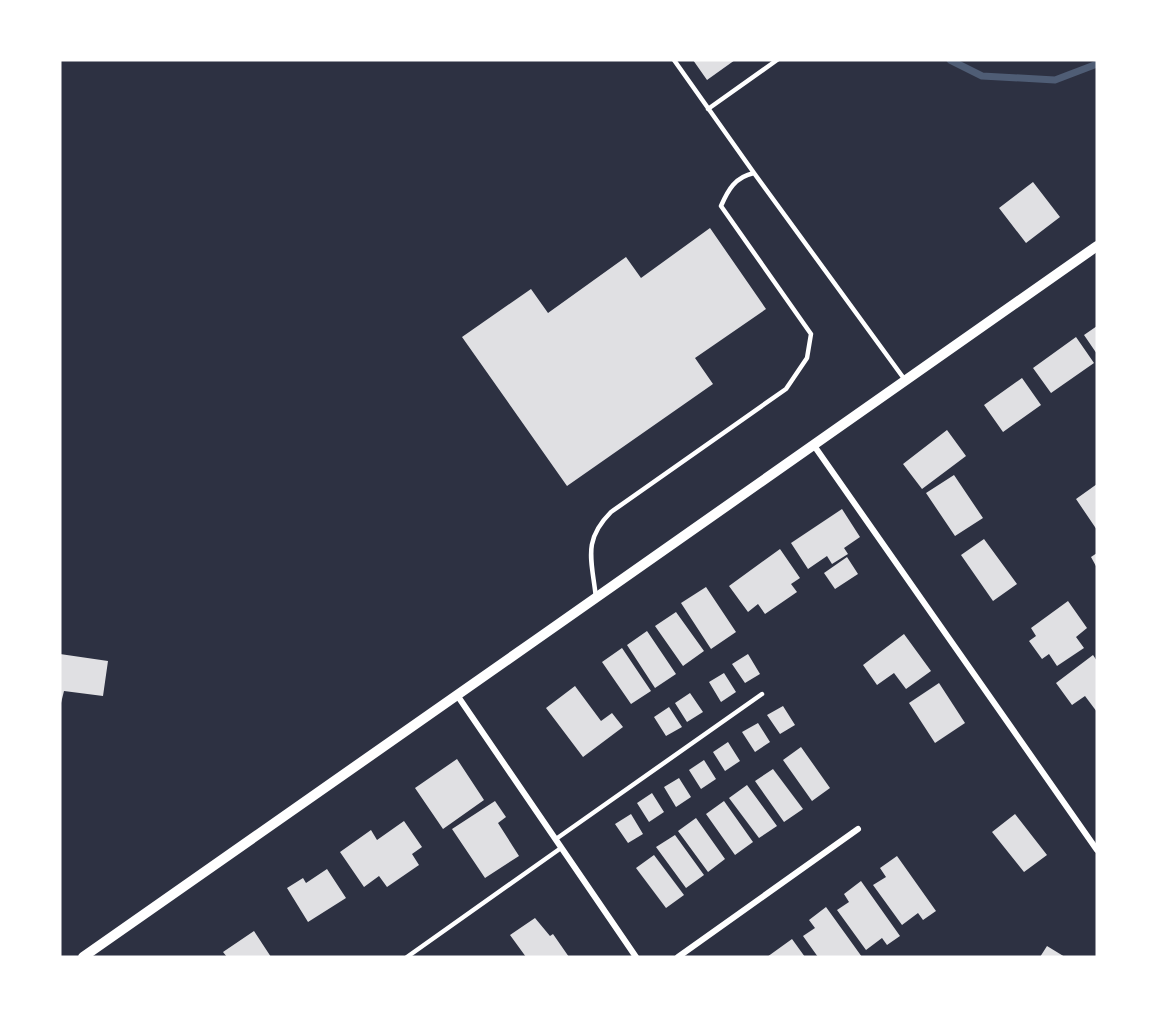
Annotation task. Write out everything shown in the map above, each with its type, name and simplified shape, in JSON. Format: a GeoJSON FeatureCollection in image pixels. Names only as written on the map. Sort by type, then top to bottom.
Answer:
{"type":"FeatureCollection","features":[{"type":"Feature","properties":{"kind":"street"},"geometry":{"type":"LineString","coordinates":[[83,957],[456,694],[815,447],[1097,246]]}},
{"type":"Feature","properties":{"kind":"street"},"geometry":{"type":"LineString","coordinates":[[815,447],[1097,850]]}},
{"type":"Feature","properties":{"kind":"street"},"geometry":{"type":"LineString","coordinates":[[456,694],[636,957]]}},
{"type":"Feature","properties":{"kind":"street"},"geometry":{"type":"LineString","coordinates":[[678,957],[858,829]]}},
{"type":"Feature","properties":{"kind":"lane"},"geometry":{"type":"LineString","coordinates":[[674,60],[906,382]]}},
{"type":"Feature","properties":{"kind":"lane"},"geometry":{"type":"LineString","coordinates":[[708,109],[777,60]]}},
{"type":"Feature","properties":{"kind":"lane"},"geometry":{"type":"LineString","coordinates":[[596,598],[590,546],[598,525],[611,512],[786,389],[807,358],[811,334],[721,206],[729,188],[743,175],[754,173]]}},
{"type":"Feature","properties":{"kind":"lane"},"geometry":{"type":"LineString","coordinates":[[556,839],[762,694]]}},
{"type":"Feature","properties":{"kind":"lane"},"geometry":{"type":"LineString","coordinates":[[407,957],[561,848]]}},
{"type":"Feature","properties":{"kind":"building"},"geometry":{"type":"Polygon","coordinates":[[[693,60],[735,60],[707,80],[693,60]]]}},
{"type":"Feature","properties":{"kind":"building"},"geometry":{"type":"Polygon","coordinates":[[[1033,182],[1060,217],[1026,243],[999,208],[1033,182]]]}},
{"type":"Feature","properties":{"kind":"building"},"geometry":{"type":"Polygon","coordinates":[[[710,228],[766,309],[695,358],[713,384],[567,486],[462,337],[531,289],[548,313],[626,257],[641,278],[710,228]]]}},
{"type":"Feature","properties":{"kind":"building"},"geometry":{"type":"Polygon","coordinates":[[[1097,326],[1097,354],[1084,335],[1097,326]]]}},
{"type":"Feature","properties":{"kind":"building"},"geometry":{"type":"Polygon","coordinates":[[[1076,337],[1094,363],[1051,393],[1033,368],[1076,337]]]}},
{"type":"Feature","properties":{"kind":"building"},"geometry":{"type":"Polygon","coordinates":[[[1022,378],[1041,405],[1003,432],[984,405],[1022,378]]]}},
{"type":"Feature","properties":{"kind":"building"},"geometry":{"type":"Polygon","coordinates":[[[947,430],[966,456],[922,489],[903,464],[947,430]]]}},
{"type":"Feature","properties":{"kind":"building"},"geometry":{"type":"Polygon","coordinates":[[[954,475],[983,518],[955,536],[926,493],[954,475]]]}},
{"type":"Feature","properties":{"kind":"building"},"geometry":{"type":"Polygon","coordinates":[[[1097,484],[1097,530],[1076,499],[1097,484]]]}},
{"type":"Feature","properties":{"kind":"building"},"geometry":{"type":"Polygon","coordinates":[[[842,509],[860,537],[844,548],[848,554],[832,564],[827,556],[808,569],[791,543],[842,509]]]}},
{"type":"Feature","properties":{"kind":"building"},"geometry":{"type":"Polygon","coordinates":[[[984,539],[1017,584],[993,601],[961,555],[984,539]]]}},
{"type":"Feature","properties":{"kind":"building"},"geometry":{"type":"Polygon","coordinates":[[[780,549],[800,578],[791,584],[797,592],[765,614],[758,604],[748,612],[729,586],[780,549]]]}},
{"type":"Feature","properties":{"kind":"building"},"geometry":{"type":"Polygon","coordinates":[[[1097,553],[1097,568],[1091,557],[1097,553]]]}},
{"type":"Feature","properties":{"kind":"building"},"geometry":{"type":"Polygon","coordinates":[[[847,557],[858,574],[835,589],[824,573],[847,557]]]}},
{"type":"Feature","properties":{"kind":"building"},"geometry":{"type":"Polygon","coordinates":[[[706,587],[736,632],[711,649],[681,603],[706,587]]]}},
{"type":"Feature","properties":{"kind":"building"},"geometry":{"type":"Polygon","coordinates":[[[1068,601],[1087,628],[1076,637],[1084,648],[1057,666],[1049,654],[1042,659],[1029,641],[1036,636],[1031,628],[1068,601]]]}},
{"type":"Feature","properties":{"kind":"building"},"geometry":{"type":"Polygon","coordinates":[[[676,612],[704,651],[683,666],[655,626],[676,612]]]}},
{"type":"Feature","properties":{"kind":"building"},"geometry":{"type":"Polygon","coordinates":[[[647,631],[676,674],[655,688],[627,645],[647,631]]]}},
{"type":"Feature","properties":{"kind":"building"},"geometry":{"type":"Polygon","coordinates":[[[904,634],[931,671],[906,689],[894,673],[877,685],[863,665],[904,634]]]}},
{"type":"Feature","properties":{"kind":"building"},"geometry":{"type":"Polygon","coordinates":[[[622,648],[651,691],[631,704],[602,662],[622,648]]]}},
{"type":"Feature","properties":{"kind":"building"},"geometry":{"type":"Polygon","coordinates":[[[60,654],[108,661],[103,696],[64,691],[60,707],[60,654]]]}},
{"type":"Feature","properties":{"kind":"building"},"geometry":{"type":"Polygon","coordinates":[[[748,654],[760,674],[745,683],[732,664],[748,654]]]}},
{"type":"Feature","properties":{"kind":"building"},"geometry":{"type":"Polygon","coordinates":[[[1093,655],[1097,661],[1097,712],[1085,696],[1072,705],[1056,683],[1093,655]]]}},
{"type":"Feature","properties":{"kind":"building"},"geometry":{"type":"Polygon","coordinates":[[[724,673],[736,692],[721,702],[709,682],[724,673]]]}},
{"type":"Feature","properties":{"kind":"building"},"geometry":{"type":"Polygon","coordinates":[[[939,683],[965,723],[935,743],[909,703],[939,683]]]}},
{"type":"Feature","properties":{"kind":"building"},"geometry":{"type":"Polygon","coordinates":[[[575,686],[601,721],[612,713],[623,727],[583,757],[546,708],[575,686]]]}},
{"type":"Feature","properties":{"kind":"building"},"geometry":{"type":"Polygon","coordinates":[[[690,693],[703,712],[687,722],[675,703],[690,693]]]}},
{"type":"Feature","properties":{"kind":"building"},"geometry":{"type":"Polygon","coordinates":[[[783,706],[795,725],[780,734],[767,715],[783,706]]]}},
{"type":"Feature","properties":{"kind":"building"},"geometry":{"type":"Polygon","coordinates":[[[669,707],[682,727],[666,736],[654,717],[669,707]]]}},
{"type":"Feature","properties":{"kind":"building"},"geometry":{"type":"Polygon","coordinates":[[[758,723],[770,742],[755,752],[742,732],[758,723]]]}},
{"type":"Feature","properties":{"kind":"building"},"geometry":{"type":"Polygon","coordinates":[[[728,742],[740,761],[725,771],[713,752],[728,742]]]}},
{"type":"Feature","properties":{"kind":"building"},"geometry":{"type":"Polygon","coordinates":[[[801,747],[830,788],[812,801],[783,760],[801,747]]]}},
{"type":"Feature","properties":{"kind":"building"},"geometry":{"type":"Polygon","coordinates":[[[457,759],[484,800],[443,829],[415,788],[457,759]]]}},
{"type":"Feature","properties":{"kind":"building"},"geometry":{"type":"Polygon","coordinates":[[[704,760],[716,779],[701,789],[689,770],[704,760]]]}},
{"type":"Feature","properties":{"kind":"building"},"geometry":{"type":"Polygon","coordinates":[[[773,769],[803,809],[784,822],[755,781],[773,769]]]}},
{"type":"Feature","properties":{"kind":"building"},"geometry":{"type":"Polygon","coordinates":[[[679,778],[691,797],[676,807],[664,787],[679,778]]]}},
{"type":"Feature","properties":{"kind":"building"},"geometry":{"type":"Polygon","coordinates":[[[747,785],[777,826],[759,838],[729,798],[747,785]]]}},
{"type":"Feature","properties":{"kind":"building"},"geometry":{"type":"Polygon","coordinates":[[[652,793],[664,812],[649,822],[637,803],[652,793]]]}},
{"type":"Feature","properties":{"kind":"building"},"geometry":{"type":"Polygon","coordinates":[[[495,801],[506,817],[498,823],[519,856],[485,878],[452,829],[495,801]]]}},
{"type":"Feature","properties":{"kind":"building"},"geometry":{"type":"Polygon","coordinates":[[[724,801],[753,842],[735,855],[706,814],[724,801]]]}},
{"type":"Feature","properties":{"kind":"building"},"geometry":{"type":"Polygon","coordinates":[[[631,814],[643,834],[628,843],[615,824],[631,814]]]}},
{"type":"Feature","properties":{"kind":"building"},"geometry":{"type":"Polygon","coordinates":[[[1015,814],[1047,855],[1024,872],[992,832],[1015,814]]]}},
{"type":"Feature","properties":{"kind":"building"},"geometry":{"type":"Polygon","coordinates":[[[696,818],[725,859],[708,872],[678,831],[696,818]]]}},
{"type":"Feature","properties":{"kind":"building"},"geometry":{"type":"Polygon","coordinates":[[[404,821],[422,847],[412,854],[419,865],[387,887],[379,876],[364,887],[340,852],[371,830],[377,840],[404,821]]]}},
{"type":"Feature","properties":{"kind":"building"},"geometry":{"type":"Polygon","coordinates":[[[675,835],[704,875],[686,888],[656,847],[675,835]]]}},
{"type":"Feature","properties":{"kind":"building"},"geometry":{"type":"Polygon","coordinates":[[[654,855],[684,895],[666,908],[636,868],[654,855]]]}},
{"type":"Feature","properties":{"kind":"building"},"geometry":{"type":"Polygon","coordinates":[[[897,856],[936,911],[923,920],[918,913],[902,925],[873,885],[886,877],[880,868],[897,856]]]}},
{"type":"Feature","properties":{"kind":"building"},"geometry":{"type":"Polygon","coordinates":[[[327,869],[346,898],[308,922],[287,888],[303,878],[306,883],[327,869]]]}},
{"type":"Feature","properties":{"kind":"building"},"geometry":{"type":"Polygon","coordinates":[[[861,881],[900,936],[887,945],[882,938],[866,950],[837,910],[849,902],[844,894],[861,881]]]}},
{"type":"Feature","properties":{"kind":"building"},"geometry":{"type":"Polygon","coordinates":[[[826,907],[862,957],[818,957],[803,936],[815,928],[809,920],[826,907]]]}},
{"type":"Feature","properties":{"kind":"building"},"geometry":{"type":"Polygon","coordinates":[[[535,918],[550,936],[553,934],[569,957],[526,957],[510,935],[535,918]]]}},
{"type":"Feature","properties":{"kind":"building"},"geometry":{"type":"Polygon","coordinates":[[[254,931],[271,957],[227,957],[223,952],[254,931]]]}},
{"type":"Feature","properties":{"kind":"building"},"geometry":{"type":"Polygon","coordinates":[[[792,939],[805,957],[767,957],[792,939]]]}},
{"type":"Feature","properties":{"kind":"building"},"geometry":{"type":"Polygon","coordinates":[[[1047,946],[1065,957],[1040,957],[1047,946]]]}},
{"type":"Feature","properties":{"kind":"waterway"},"geometry":{"type":"LineString","coordinates":[[950,60],[982,76],[1055,80],[1097,64]]}}]}
